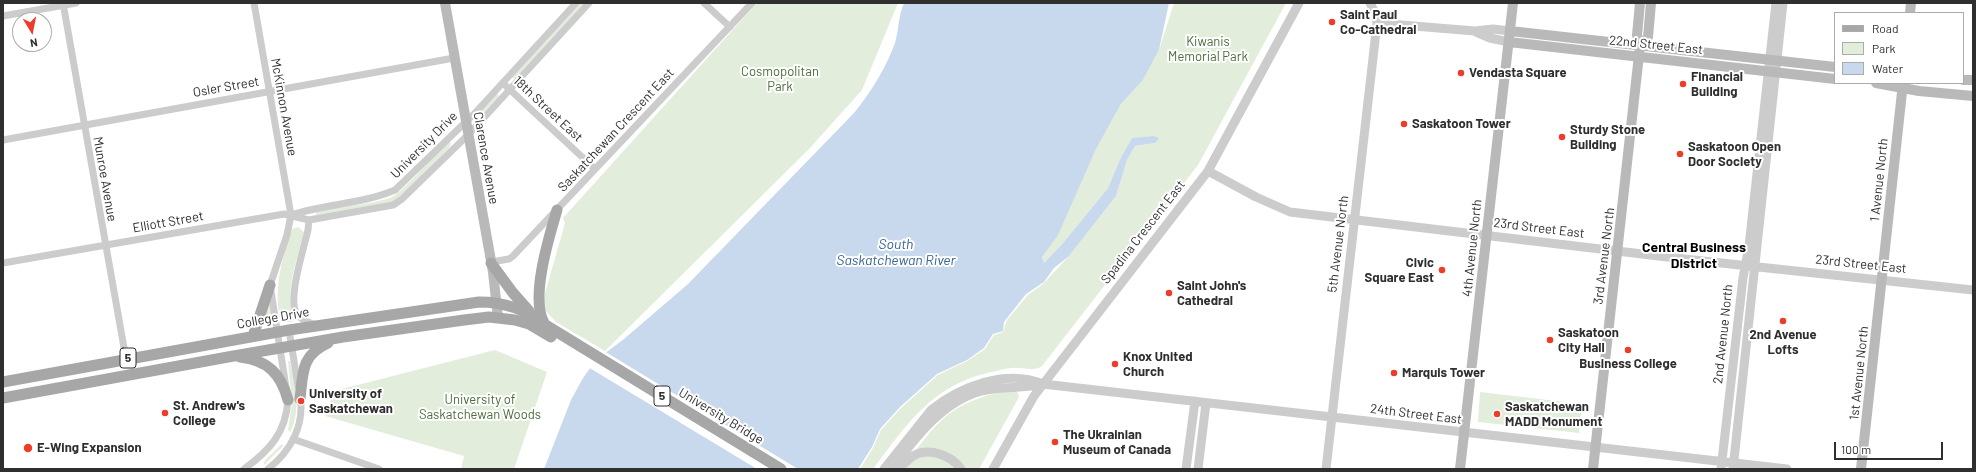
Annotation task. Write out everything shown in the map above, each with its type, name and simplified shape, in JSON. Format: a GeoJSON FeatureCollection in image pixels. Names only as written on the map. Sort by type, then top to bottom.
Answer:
{"type":"FeatureCollection","features":[{"type":"Feature","properties":{"kind":"main road","name":"Clarence Avenue"},"geometry":{"type":"LineString","coordinates":[[445,3],[491,262],[498,318]]}},
{"type":"Feature","properties":{"kind":"main road","name":"4th Avenue North"},"geometry":{"type":"LineString","coordinates":[[1460,469],[1513,3]]}},
{"type":"Feature","properties":{"kind":"main road"},"geometry":{"type":"LineString","coordinates":[[1640,3],[1637,36],[1640,46]]}},
{"type":"Feature","properties":{"kind":"main road"},"geometry":{"type":"LineString","coordinates":[[1640,46],[1648,37],[1651,3]]}},
{"type":"Feature","properties":{"kind":"main road","name":"22nd Street East"},"geometry":{"type":"LineString","coordinates":[[1510,31],[1834,67]]}},
{"type":"Feature","properties":{"kind":"main road","name":"22nd Street East"},"geometry":{"type":"LineString","coordinates":[[1509,42],[1834,79]]}},
{"type":"Feature","properties":{"kind":"main road","name":"3rd Avenue North"},"geometry":{"type":"LineString","coordinates":[[1593,469],[1640,46]]}},
{"type":"Feature","properties":{"kind":"main road"},"geometry":{"type":"LineString","coordinates":[[1889,84],[1902,85],[1959,96],[1973,96]]}},
{"type":"Feature","properties":{"kind":"main road","name":"1 Avenue North"},"geometry":{"type":"LineString","coordinates":[[1882,279],[1902,85]]}},
{"type":"Feature","properties":{"kind":"main road"},"geometry":{"type":"LineString","coordinates":[[540,324],[539,296],[544,261],[557,210]]}},
{"type":"Feature","properties":{"kind":"main road"},"geometry":{"type":"LineString","coordinates":[[491,262],[519,300],[540,324]]}},
{"type":"Feature","properties":{"kind":"main road","name":"1st Avenue North"},"geometry":{"type":"LineString","coordinates":[[1861,469],[1882,279]]}},
{"type":"Feature","properties":{"kind":"main road"},"geometry":{"type":"LineString","coordinates":[[253,336],[270,285]]}},
{"type":"Feature","properties":{"kind":"main road","name":"College Drive"},"geometry":{"type":"LineString","coordinates":[[3,382],[316,325],[479,302],[497,302],[519,308],[540,324]]}},
{"type":"Feature","properties":{"kind":"main road","name":"5"},"geometry":{"type":"LineString","coordinates":[[3,398],[343,337],[464,320],[498,318],[529,324],[540,324]]}},
{"type":"Feature","properties":{"kind":"main road","name":"University Bridge"},"geometry":{"type":"LineString","coordinates":[[540,324],[768,469]]}},
{"type":"Feature","properties":{"kind":"main road","name":"University Bridge"},"geometry":{"type":"LineString","coordinates":[[540,324],[781,469]]}},
{"type":"Feature","properties":{"kind":"main road"},"geometry":{"type":"LineString","coordinates":[[300,399],[305,364],[308,357],[322,345],[343,337]]}},
{"type":"Feature","properties":{"kind":"main road"},"geometry":{"type":"LineString","coordinates":[[228,357],[254,360],[270,367],[282,382],[288,400]]}},
{"type":"Feature","properties":{"kind":"main road"},"geometry":{"type":"LineString","coordinates":[[3,403],[20,395]]}},
{"type":"Feature","properties":{"kind":"street"},"geometry":{"type":"LineString","coordinates":[[3,16],[63,4],[76,3]]}},
{"type":"Feature","properties":{"kind":"street","name":"McKinnon Avenue"},"geometry":{"type":"LineString","coordinates":[[254,3],[291,215]]}},
{"type":"Feature","properties":{"kind":"street","name":"University Drive"},"geometry":{"type":"LineString","coordinates":[[291,215],[315,208],[381,196],[395,190],[466,121],[576,3]]}},
{"type":"Feature","properties":{"kind":"street","name":"University Drive"},"geometry":{"type":"LineString","coordinates":[[291,215],[308,220],[392,205],[407,194],[468,134],[589,3]]}},
{"type":"Feature","properties":{"kind":"street"},"geometry":{"type":"LineString","coordinates":[[704,3],[730,27]]}},
{"type":"Feature","properties":{"kind":"street","name":"Saskatchewan Crescent East"},"geometry":{"type":"LineString","coordinates":[[491,262],[509,259],[513,256],[752,3]]}},
{"type":"Feature","properties":{"kind":"street","name":"Spadina Crescent East"},"geometry":{"type":"LineString","coordinates":[[993,469],[1034,396],[1208,171],[1299,3]]}},
{"type":"Feature","properties":{"kind":"street"},"geometry":{"type":"LineString","coordinates":[[1370,3],[1375,13],[1377,23]]}},
{"type":"Feature","properties":{"kind":"street"},"geometry":{"type":"LineString","coordinates":[[1774,60],[1776,3]]}},
{"type":"Feature","properties":{"kind":"street"},"geometry":{"type":"LineString","coordinates":[[1774,60],[1783,3]]}},
{"type":"Feature","properties":{"kind":"street","name":"Munroe Avenue"},"geometry":{"type":"LineString","coordinates":[[63,4],[83,125],[126,359]]}},
{"type":"Feature","properties":{"kind":"street","name":"22nd Street East"},"geometry":{"type":"LineString","coordinates":[[1377,23],[1475,32],[1494,29],[1510,31]]}},
{"type":"Feature","properties":{"kind":"street","name":"5th Avenue North"},"geometry":{"type":"LineString","coordinates":[[1326,469],[1377,23]]}},
{"type":"Feature","properties":{"kind":"street","name":"22nd Street East"},"geometry":{"type":"LineString","coordinates":[[1475,32],[1490,38],[1509,42]]}},
{"type":"Feature","properties":{"kind":"street","name":"Osler Street"},"geometry":{"type":"LineString","coordinates":[[3,140],[454,58]]}},
{"type":"Feature","properties":{"kind":"street","name":"2nd Avenue North"},"geometry":{"type":"LineString","coordinates":[[1733,466],[1750,265],[1749,246],[1774,60]]}},
{"type":"Feature","properties":{"kind":"street","name":"18th Street East"},"geometry":{"type":"LineString","coordinates":[[502,82],[595,169]]}},
{"type":"Feature","properties":{"kind":"street","name":"23rd Street East"},"geometry":{"type":"LineString","coordinates":[[1208,171],[1256,198],[1281,209],[1322,217],[1973,290]]}},
{"type":"Feature","properties":{"kind":"street","name":"Elliott Street"},"geometry":{"type":"LineString","coordinates":[[3,263],[284,214],[291,215]]}},
{"type":"Feature","properties":{"kind":"street"},"geometry":{"type":"LineString","coordinates":[[268,469],[282,456],[293,439],[300,422],[300,399],[270,285],[287,235],[291,215]]}},
{"type":"Feature","properties":{"kind":"street"},"geometry":{"type":"LineString","coordinates":[[308,220],[308,230],[293,298],[296,313],[302,319],[316,325]]}},
{"type":"Feature","properties":{"kind":"street","name":"2nd Avenue North"},"geometry":{"type":"LineString","coordinates":[[1722,465],[1750,265]]}},
{"type":"Feature","properties":{"kind":"street"},"geometry":{"type":"LineString","coordinates":[[244,469],[264,453],[275,441],[286,418],[288,400],[286,347],[283,331]]}},
{"type":"Feature","properties":{"kind":"street"},"geometry":{"type":"LineString","coordinates":[[884,469],[931,410],[957,394],[974,385],[1009,378],[1032,380],[1043,384]]}},
{"type":"Feature","properties":{"kind":"street"},"geometry":{"type":"LineString","coordinates":[[892,469],[932,420],[968,396],[999,388],[1028,387],[1043,384]]}},
{"type":"Feature","properties":{"kind":"street","name":"24th Street East"},"geometry":{"type":"LineString","coordinates":[[1043,384],[1596,447],[1722,465],[1787,469]]}},
{"type":"Feature","properties":{"kind":"street"},"geometry":{"type":"LineString","coordinates":[[1186,469],[1195,401]]}},
{"type":"Feature","properties":{"kind":"street"},"geometry":{"type":"LineString","coordinates":[[1198,469],[1206,403]]}},
{"type":"Feature","properties":{"kind":"street"},"geometry":{"type":"LineString","coordinates":[[293,439],[379,469]]}},
{"type":"Feature","properties":{"kind":"street"},"geometry":{"type":"LineString","coordinates":[[898,469],[913,456],[927,453],[945,455],[956,462],[961,469]]}},
{"type":"Feature","properties":{"kind":"green space"},"geometry":{"type":"Polygon","coordinates":[[[579,3],[585,3],[515,79],[512,76],[579,3]]]}},
{"type":"Feature","properties":{"kind":"green space","name":"Cosmopolitan Park"},"geometry":{"type":"Polygon","coordinates":[[[757,3],[898,3],[862,90],[809,149],[605,351],[556,322],[543,308],[544,297],[565,223],[563,218],[757,3]]]}},
{"type":"Feature","properties":{"kind":"green space","name":"Kiwanis Memorial Park"},"geometry":{"type":"Polygon","coordinates":[[[1174,3],[1286,3],[1198,165],[1042,366],[1035,369],[1004,369],[970,378],[952,386],[923,408],[897,437],[873,469],[860,469],[873,448],[881,430],[901,408],[938,375],[967,361],[985,349],[994,335],[1003,332],[1007,320],[1028,295],[1043,284],[1069,256],[1116,196],[1127,160],[1135,146],[1155,143],[1132,138],[1121,157],[1108,188],[1063,243],[1044,263],[1042,257],[1095,151],[1121,104],[1143,80],[1159,50],[1174,3]]]}},
{"type":"Feature","properties":{"kind":"green space"},"geometry":{"type":"Polygon","coordinates":[[[497,93],[499,96],[481,115],[479,112],[497,93]]]}},
{"type":"Feature","properties":{"kind":"green space"},"geometry":{"type":"Polygon","coordinates":[[[447,142],[451,143],[450,147],[406,192],[391,202],[316,215],[316,212],[319,210],[367,203],[392,197],[412,180],[447,142]]]}},
{"type":"Feature","properties":{"kind":"green space"},"geometry":{"type":"Polygon","coordinates":[[[298,227],[304,232],[291,287],[291,309],[295,317],[292,322],[283,322],[280,320],[278,308],[278,286],[284,254],[292,229],[298,227]]]}},
{"type":"Feature","properties":{"kind":"green space"},"geometry":{"type":"Polygon","coordinates":[[[269,302],[271,302],[273,322],[271,325],[266,326],[262,323],[269,302]]]}},
{"type":"Feature","properties":{"kind":"green space","name":"University of Saskatchewan Woods"},"geometry":{"type":"Polygon","coordinates":[[[495,350],[547,372],[514,469],[461,469],[464,456],[325,416],[334,391],[495,350]]]}},
{"type":"Feature","properties":{"kind":"green space"},"geometry":{"type":"Polygon","coordinates":[[[288,361],[290,361],[296,397],[296,415],[290,432],[288,430],[292,403],[288,361]]]}},
{"type":"Feature","properties":{"kind":"green space"},"geometry":{"type":"Polygon","coordinates":[[[1008,390],[1017,391],[1019,397],[979,469],[902,469],[925,438],[957,408],[987,395],[1008,390]]]}},
{"type":"Feature","properties":{"kind":"green space"},"geometry":{"type":"Polygon","coordinates":[[[1480,392],[1582,404],[1579,433],[1478,422],[1480,392]]]}},
{"type":"Feature","properties":{"kind":"green space"},"geometry":{"type":"Polygon","coordinates":[[[282,444],[283,446],[263,466],[265,460],[282,444]]]}},
{"type":"Feature","properties":{"kind":"water","name":"South Saskatchewan River"},"geometry":{"type":"Polygon","coordinates":[[[904,3],[1169,3],[1159,50],[1143,80],[1121,104],[1095,151],[1058,235],[1042,257],[1044,263],[1063,243],[1108,188],[1121,157],[1132,138],[1154,136],[1159,138],[1155,143],[1135,146],[1127,160],[1116,196],[1069,256],[1054,268],[1044,282],[1026,294],[1004,322],[1003,331],[993,334],[984,348],[967,360],[937,374],[900,407],[880,429],[872,447],[858,469],[544,469],[571,400],[583,378],[596,360],[624,339],[688,284],[854,113],[878,80],[887,62],[895,43],[904,3]]]}},
{"type":"Feature","properties":{"kind":"pier"},"geometry":{"type":"Polygon","coordinates":[[[604,351],[798,469],[757,469],[588,367],[604,351]]]}},
{"type":"Feature","properties":{"kind":"place","name":"Saint Paul Co-Cathedral"},"geometry":{"type":"Point","coordinates":[1332,22]}},
{"type":"Feature","properties":{"kind":"place","name":"Vendasta Square"},"geometry":{"type":"Point","coordinates":[1461,73]}},
{"type":"Feature","properties":{"kind":"place","name":"Financial Building"},"geometry":{"type":"Point","coordinates":[1683,84]}},
{"type":"Feature","properties":{"kind":"place","name":"Saskatoon Tower"},"geometry":{"type":"Point","coordinates":[1404,124]}},
{"type":"Feature","properties":{"kind":"place","name":"Sturdy Stone Building"},"geometry":{"type":"Point","coordinates":[1562,137]}},
{"type":"Feature","properties":{"kind":"place","name":"Saskatoon Open Door Society"},"geometry":{"type":"Point","coordinates":[1680,154]}},
{"type":"Feature","properties":{"kind":"place","name":"Civic Square East"},"geometry":{"type":"Point","coordinates":[1442,270]}},
{"type":"Feature","properties":{"kind":"place","name":"Saint John's Cathedral"},"geometry":{"type":"Point","coordinates":[1169,293]}},
{"type":"Feature","properties":{"kind":"place","name":"2nd Avenue Lofts"},"geometry":{"type":"Point","coordinates":[1783,321]}},
{"type":"Feature","properties":{"kind":"place","name":"Saskatoon City Hall"},"geometry":{"type":"Point","coordinates":[1550,340]}},
{"type":"Feature","properties":{"kind":"place","name":"Business College"},"geometry":{"type":"Point","coordinates":[1628,350]}},
{"type":"Feature","properties":{"kind":"place","name":"Knox United Church"},"geometry":{"type":"Point","coordinates":[1115,364]}},
{"type":"Feature","properties":{"kind":"place","name":"Marquis Tower"},"geometry":{"type":"Point","coordinates":[1394,373]}},
{"type":"Feature","properties":{"kind":"place","name":"University of Saskatchewan"},"geometry":{"type":"Point","coordinates":[301,401]}},
{"type":"Feature","properties":{"kind":"place","name":"St. Andrew's College"},"geometry":{"type":"Point","coordinates":[165,413]}},
{"type":"Feature","properties":{"kind":"place","name":"Saskatchewan MADD Monument"},"geometry":{"type":"Point","coordinates":[1497,414]}},
{"type":"Feature","properties":{"kind":"place","name":"The Ukrainian Museum of Canada"},"geometry":{"type":"Point","coordinates":[1055,442]}},
{"type":"Feature","properties":{"kind":"place","name":"E-Wing Expansion"},"geometry":{"type":"Point","coordinates":[28,448]}},
{"type":"Feature","properties":{"kind":"district","name":"Central Business District"},"geometry":{"type":"Point","coordinates":[1694,256]}}]}
